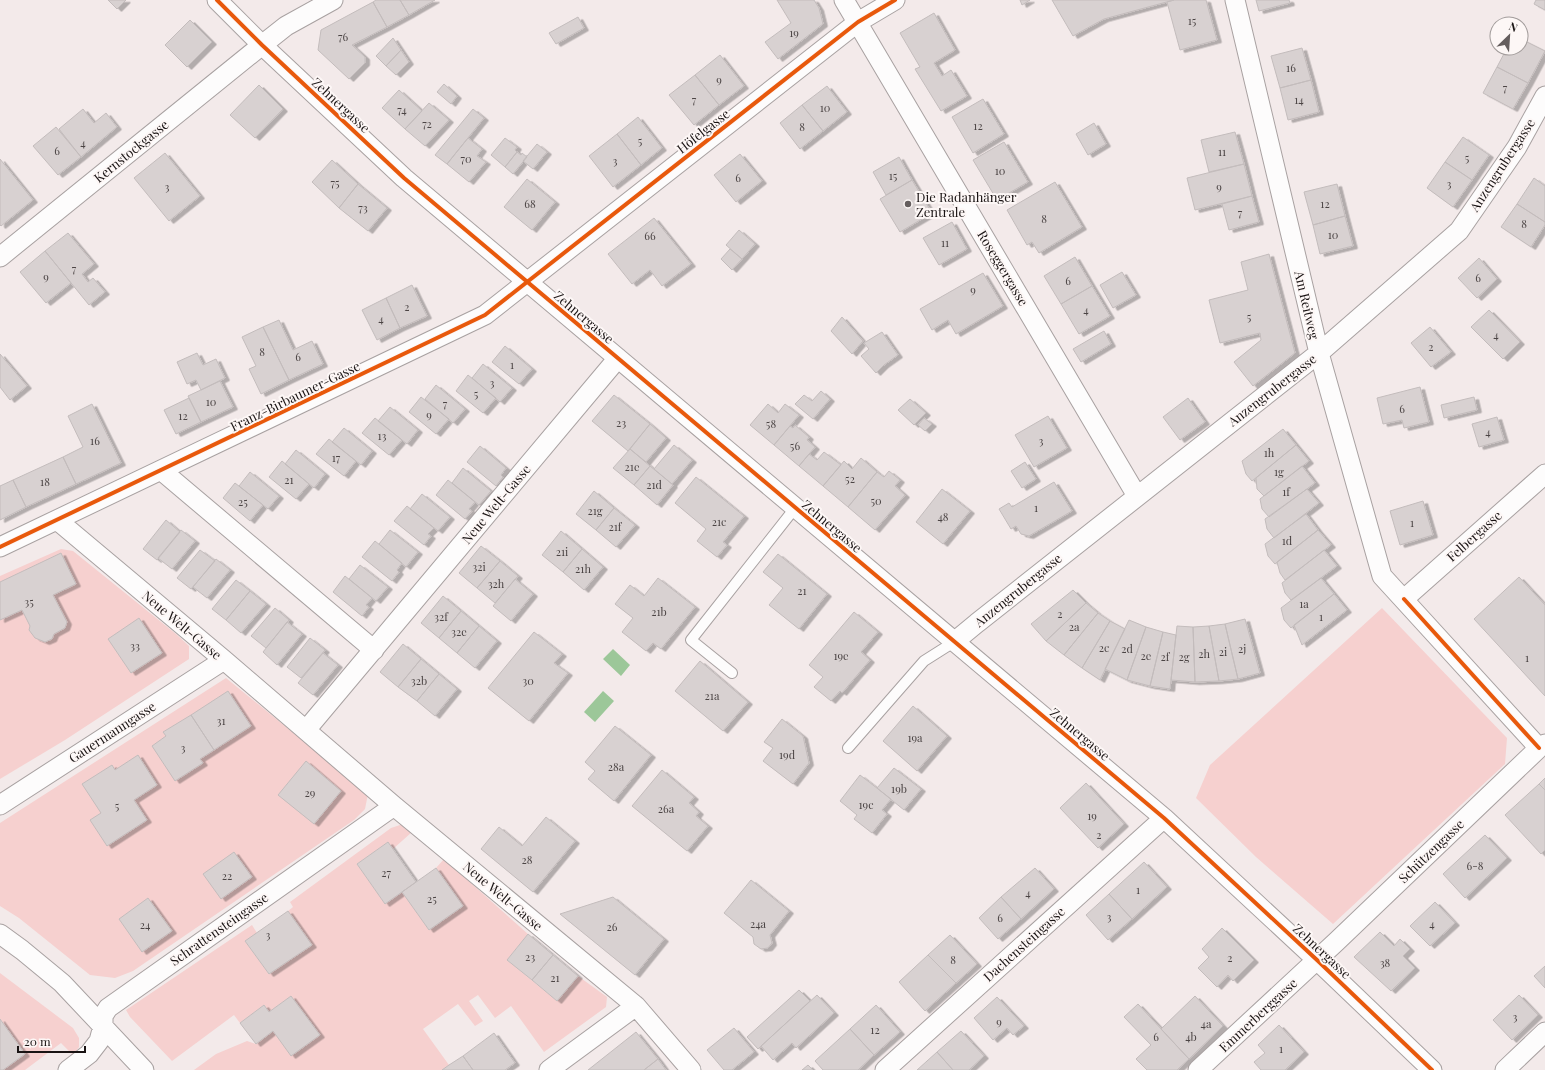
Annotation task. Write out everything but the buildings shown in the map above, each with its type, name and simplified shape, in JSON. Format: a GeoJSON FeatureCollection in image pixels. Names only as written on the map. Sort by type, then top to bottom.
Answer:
{"type":"FeatureCollection","features":[{"type":"Feature","properties":{"kind":"street","name":"Zehnergasse"},"geometry":{"type":"LineString","coordinates":[[217,0],[262,45],[404,178],[1164,818],[1317,960],[1432,1070]]}},
{"type":"Feature","properties":{"kind":"street","name":"Kernstockgasse"},"geometry":{"type":"LineString","coordinates":[[0,257],[286,26],[333,0]]}},
{"type":"Feature","properties":{"kind":"street","name":"Roseggergasse"},"geometry":{"type":"LineString","coordinates":[[844,0],[1137,496]]}},
{"type":"Feature","properties":{"kind":"street","name":"Höfelgasse"},"geometry":{"type":"LineString","coordinates":[[528,283],[858,22],[894,0]]}},
{"type":"Feature","properties":{"kind":"street","name":"Am Reitweg"},"geometry":{"type":"LineString","coordinates":[[1235,0],[1319,353],[1382,576],[1542,746]]}},
{"type":"Feature","properties":{"kind":"street","name":"Anzengrubergasse"},"geometry":{"type":"LineString","coordinates":[[954,642],[1319,353],[1459,231],[1517,147],[1545,96]]}},
{"type":"Feature","properties":{"kind":"street","name":"Franz-Birbaumer-Gasse"},"geometry":{"type":"LineString","coordinates":[[0,548],[485,315],[528,283]]}},
{"type":"Feature","properties":{"kind":"street","name":"Neue Welt-Gasse"},"geometry":{"type":"LineString","coordinates":[[306,730],[618,358]]}},
{"type":"Feature","properties":{"kind":"street"},"geometry":{"type":"LineString","coordinates":[[162,471],[374,650]]}},
{"type":"Feature","properties":{"kind":"street","name":"Felbergasse"},"geometry":{"type":"LineString","coordinates":[[1404,599],[1545,474]]}},
{"type":"Feature","properties":{"kind":"street","name":"Neue Welt-Gasse"},"geometry":{"type":"LineString","coordinates":[[57,520],[224,660],[394,806],[636,1006],[691,1070]]}},
{"type":"Feature","properties":{"kind":"street","name":"Gauermanngasse"},"geometry":{"type":"LineString","coordinates":[[0,805],[224,660]]}},
{"type":"Feature","properties":{"kind":"street","name":"Schützengasse"},"geometry":{"type":"LineString","coordinates":[[1317,960],[1542,746]]}},
{"type":"Feature","properties":{"kind":"street","name":"Schrattensteingasse"},"geometry":{"type":"LineString","coordinates":[[68,1070],[89,1054],[99,1040],[103,1026],[103,1016],[108,1008],[394,806]]}},
{"type":"Feature","properties":{"kind":"street","name":"Dachensteingasse"},"geometry":{"type":"LineString","coordinates":[[885,1070],[1164,818]]}},
{"type":"Feature","properties":{"kind":"street"},"geometry":{"type":"LineString","coordinates":[[0,934],[62,983],[144,1070]]}},
{"type":"Feature","properties":{"kind":"street","name":"Emmerberggasse"},"geometry":{"type":"LineString","coordinates":[[1198,1070],[1317,960]]}},
{"type":"Feature","properties":{"kind":"street"},"geometry":{"type":"LineString","coordinates":[[549,1070],[636,1006]]}},
{"type":"Feature","properties":{"kind":"street"},"geometry":{"type":"LineString","coordinates":[[1505,1070],[1545,1032]]}},
{"type":"Feature","properties":{"kind":"lane"},"geometry":{"type":"LineString","coordinates":[[732,673],[691,640],[795,508]]}},
{"type":"Feature","properties":{"kind":"lane"},"geometry":{"type":"LineString","coordinates":[[848,748],[924,661],[954,642]]}},
{"type":"Feature","properties":{"kind":"shaded area"},"geometry":{"type":"Polygon","coordinates":[[[61,549],[73,551],[176,634],[189,646],[189,659],[65,740],[0,779],[0,576],[61,549]]]}},
{"type":"Feature","properties":{"kind":"shaded area"},"geometry":{"type":"Polygon","coordinates":[[[1382,608],[1507,738],[1505,764],[1333,924],[1256,857],[1196,798],[1210,765],[1382,608]]]}},
{"type":"Feature","properties":{"kind":"shaded area"},"geometry":{"type":"Polygon","coordinates":[[[613,649],[630,665],[621,676],[603,659],[613,649]]]}},
{"type":"Feature","properties":{"kind":"shaded area"},"geometry":{"type":"Polygon","coordinates":[[[226,678],[368,794],[365,809],[354,820],[133,971],[115,978],[90,975],[19,918],[0,906],[0,823],[226,678]]]}},
{"type":"Feature","properties":{"kind":"shaded area"},"geometry":{"type":"Polygon","coordinates":[[[603,691],[614,701],[595,722],[584,712],[603,691]]]}},
{"type":"Feature","properties":{"kind":"shaded area"},"geometry":{"type":"Polygon","coordinates":[[[403,824],[412,832],[393,849],[388,842],[357,864],[385,904],[402,892],[429,930],[463,906],[436,868],[444,859],[528,934],[507,960],[557,1001],[578,976],[607,997],[606,1007],[544,1052],[511,1006],[495,1018],[478,995],[469,1001],[483,1021],[475,1026],[458,1004],[423,1029],[449,1065],[442,1070],[194,1070],[216,1054],[247,1041],[256,1044],[273,1031],[320,1035],[291,996],[269,1012],[264,1005],[240,1023],[234,1015],[172,1061],[130,1017],[126,1010],[252,925],[257,933],[245,941],[269,974],[311,945],[288,911],[293,907],[290,902],[391,828],[403,824]]]}},
{"type":"Feature","properties":{"kind":"shaded area"},"geometry":{"type":"Polygon","coordinates":[[[0,973],[73,1028],[79,1038],[79,1047],[73,1055],[61,1043],[25,1070],[3,1070],[25,1054],[0,1019],[0,973]]]}},
{"type":"Feature","properties":{"kind":"cycle path"},"geometry":{"type":"LineString","coordinates":[[217,0],[262,45],[404,178],[1164,818],[1317,960],[1432,1070]]}},
{"type":"Feature","properties":{"kind":"cycle path"},"geometry":{"type":"LineString","coordinates":[[0,547],[485,315],[858,22],[895,0]]}},
{"type":"Feature","properties":{"kind":"cycle path"},"geometry":{"type":"LineString","coordinates":[[1404,599],[1539,748]]}},
{"type":"Feature","properties":{"kind":"place","name":"Die Radanhänger Zentrale"},"geometry":{"type":"Point","coordinates":[908,204]}}]}
